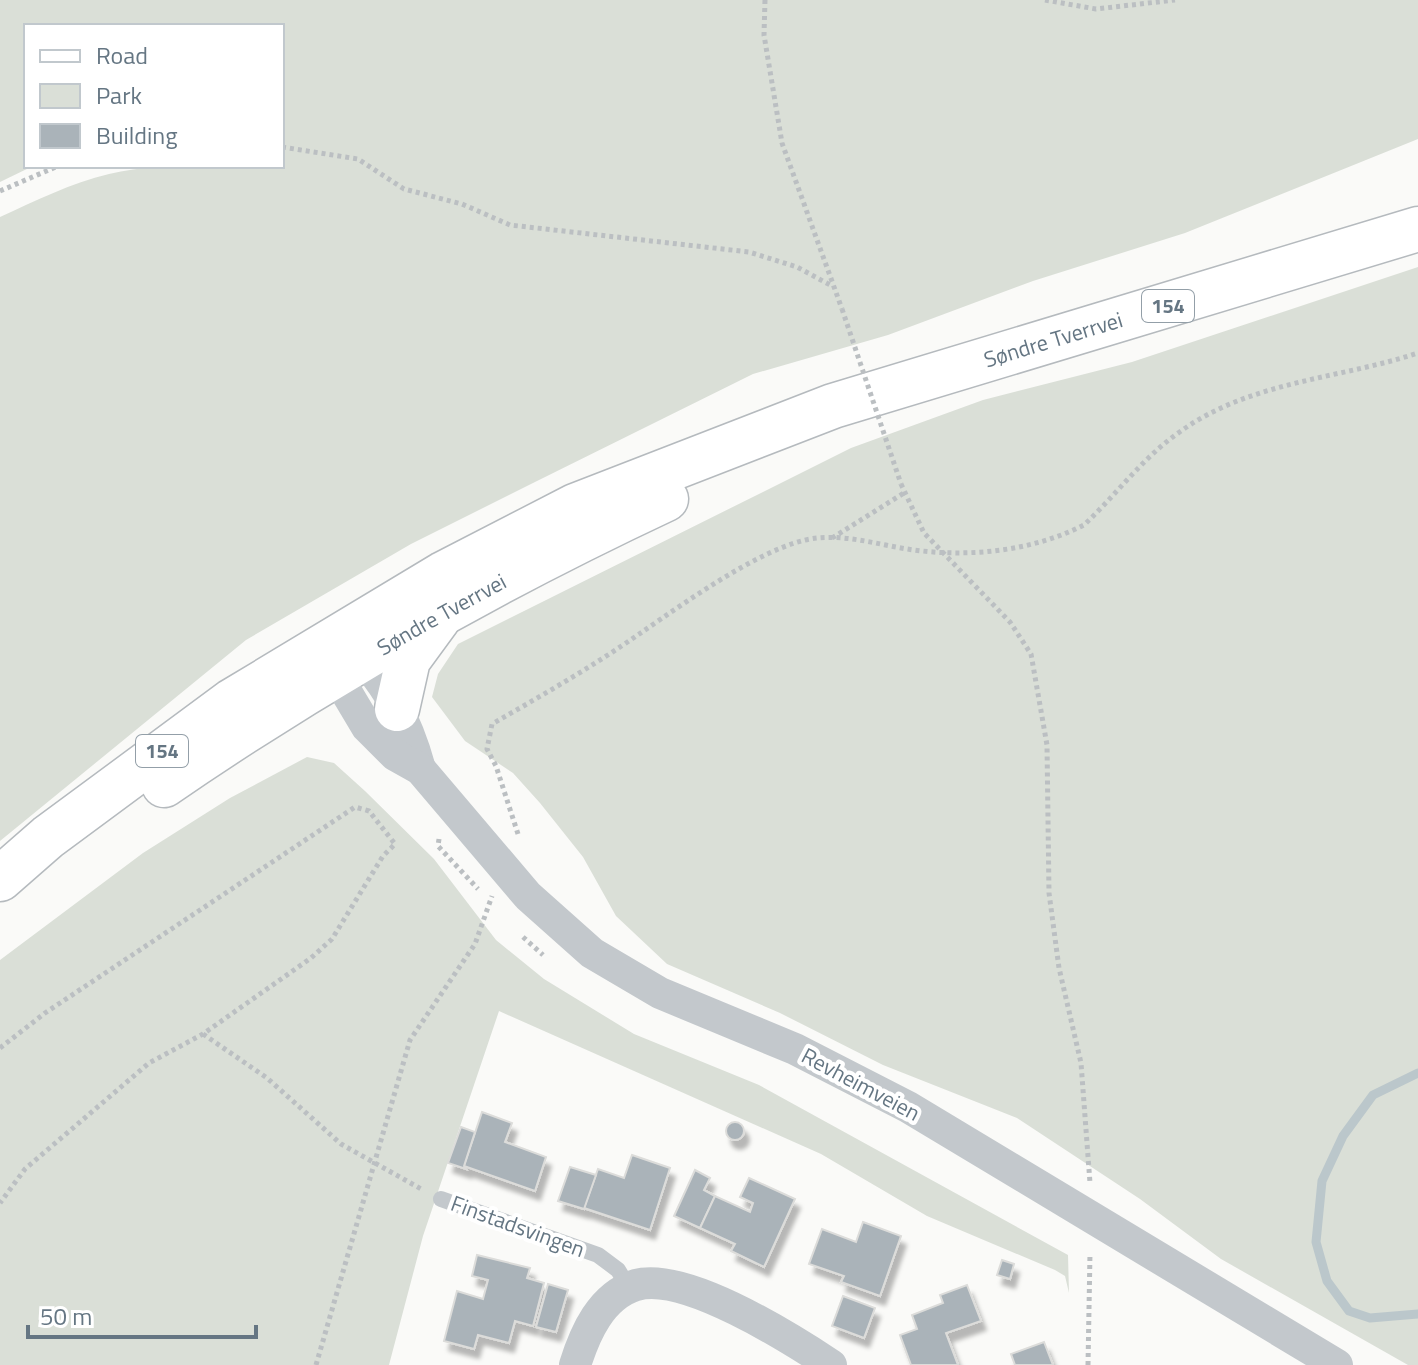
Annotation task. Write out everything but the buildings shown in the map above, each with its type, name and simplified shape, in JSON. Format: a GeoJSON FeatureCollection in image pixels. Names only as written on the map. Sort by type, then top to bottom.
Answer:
{"type":"FeatureCollection","features":[{"type":"Feature","properties":{"kind":"main road","name":"Søndre Tverrvei"},"geometry":{"type":"LineString","coordinates":[[0,906],[123,813],[344,657],[443,574],[575,506],[833,406],[919,383],[1418,229]]}},
{"type":"Feature","properties":{"kind":"main road","name":"Søndre Tverrvei"},"geometry":{"type":"LineString","coordinates":[[0,879],[59,828],[232,701],[344,657],[444,610],[564,547],[919,383]]}},
{"type":"Feature","properties":{"kind":"main road","name":"154"},"geometry":{"type":"LineString","coordinates":[[397,709],[408,660],[444,610]]}},
{"type":"Feature","properties":{"kind":"street","name":"Revheimveien"},"geometry":{"type":"LineString","coordinates":[[344,657],[397,709],[420,769],[528,896],[570,936],[615,968],[660,993],[795,1049],[856,1080],[1092,1217],[1337,1365]]}},
{"type":"Feature","properties":{"kind":"street","name":"Revheimveien"},"geometry":{"type":"LineString","coordinates":[[344,657],[367,727],[395,755],[420,769]]}},
{"type":"Feature","properties":{"kind":"street"},"geometry":{"type":"LineString","coordinates":[[575,1365],[596,1316],[629,1288],[653,1284],[697,1294],[764,1325],[831,1365]]}},
{"type":"Feature","properties":{"kind":"lane","name":"Finstadsvingen"},"geometry":{"type":"LineString","coordinates":[[441,1199],[598,1255],[618,1270],[629,1288]]}},
{"type":"Feature","properties":{"kind":"path"},"geometry":{"type":"LineString","coordinates":[[765,0],[764,35],[779,131],[904,493],[916,521],[1020,633],[1031,654],[1038,680],[1047,745],[1051,816],[1049,893],[1059,968],[1085,1089],[1092,1217]]}},
{"type":"Feature","properties":{"kind":"path"},"geometry":{"type":"LineString","coordinates":[[1045,0],[1096,9],[1175,0]]}},
{"type":"Feature","properties":{"kind":"path"},"geometry":{"type":"LineString","coordinates":[[284,147],[358,159],[404,189],[462,204],[510,225],[749,252],[797,267],[832,286]]}},
{"type":"Feature","properties":{"kind":"path"},"geometry":{"type":"LineString","coordinates":[[0,191],[53,168]]}},
{"type":"Feature","properties":{"kind":"path"},"geometry":{"type":"LineString","coordinates":[[519,839],[496,766],[487,749],[492,724],[568,681],[759,559],[800,542],[831,538],[944,554],[968,554],[1027,544],[1073,530],[1084,525],[1148,457],[1182,430],[1275,386],[1377,366],[1418,353]]}},
{"type":"Feature","properties":{"kind":"path"},"geometry":{"type":"LineString","coordinates":[[831,538],[904,493]]}},
{"type":"Feature","properties":{"kind":"path"},"geometry":{"type":"LineString","coordinates":[[0,1048],[45,1013],[355,807],[369,811],[395,844],[383,856],[332,939],[311,958],[203,1034],[149,1063],[111,1093],[25,1169],[0,1203]]}},
{"type":"Feature","properties":{"kind":"path"},"geometry":{"type":"LineString","coordinates":[[316,1365],[372,1161],[410,1040],[475,944]]}},
{"type":"Feature","properties":{"kind":"path"},"geometry":{"type":"LineString","coordinates":[[203,1034],[267,1078],[341,1144],[441,1199]]}},
{"type":"Feature","properties":{"kind":"path"},"geometry":{"type":"LineString","coordinates":[[1088,1365],[1090,1254]]}},
{"type":"Feature","properties":{"kind":"green space"},"geometry":{"type":"Polygon","coordinates":[[[0,0],[1418,0],[1418,139],[1185,233],[1033,281],[888,335],[753,374],[411,544],[246,640],[0,841],[0,217],[81,182],[130,170],[284,168],[284,24],[24,24],[24,168],[29,168],[0,182],[0,0]]]}},
{"type":"Feature","properties":{"kind":"green space"},"geometry":{"type":"Polygon","coordinates":[[[1418,267],[1418,1365],[1408,1365],[1221,1259],[1140,1199],[1017,1118],[883,1065],[780,1013],[667,964],[616,916],[583,857],[540,803],[513,773],[465,741],[432,697],[438,674],[458,644],[851,448],[983,400],[1132,362],[1418,267]]]}},
{"type":"Feature","properties":{"kind":"green space"},"geometry":{"type":"Polygon","coordinates":[[[307,757],[334,763],[365,791],[434,859],[496,940],[544,979],[634,1034],[759,1085],[1068,1255],[1069,1293],[1065,1276],[1055,1270],[927,1216],[821,1154],[499,1011],[423,1236],[389,1365],[0,1365],[0,960],[143,853],[230,798],[307,757]]]}},
{"type":"Feature","properties":{"kind":"waterway"},"geometry":{"type":"LineString","coordinates":[[1418,1073],[1373,1095],[1343,1136],[1322,1181],[1316,1242],[1327,1281],[1349,1311],[1370,1318],[1418,1314]]}}]}
